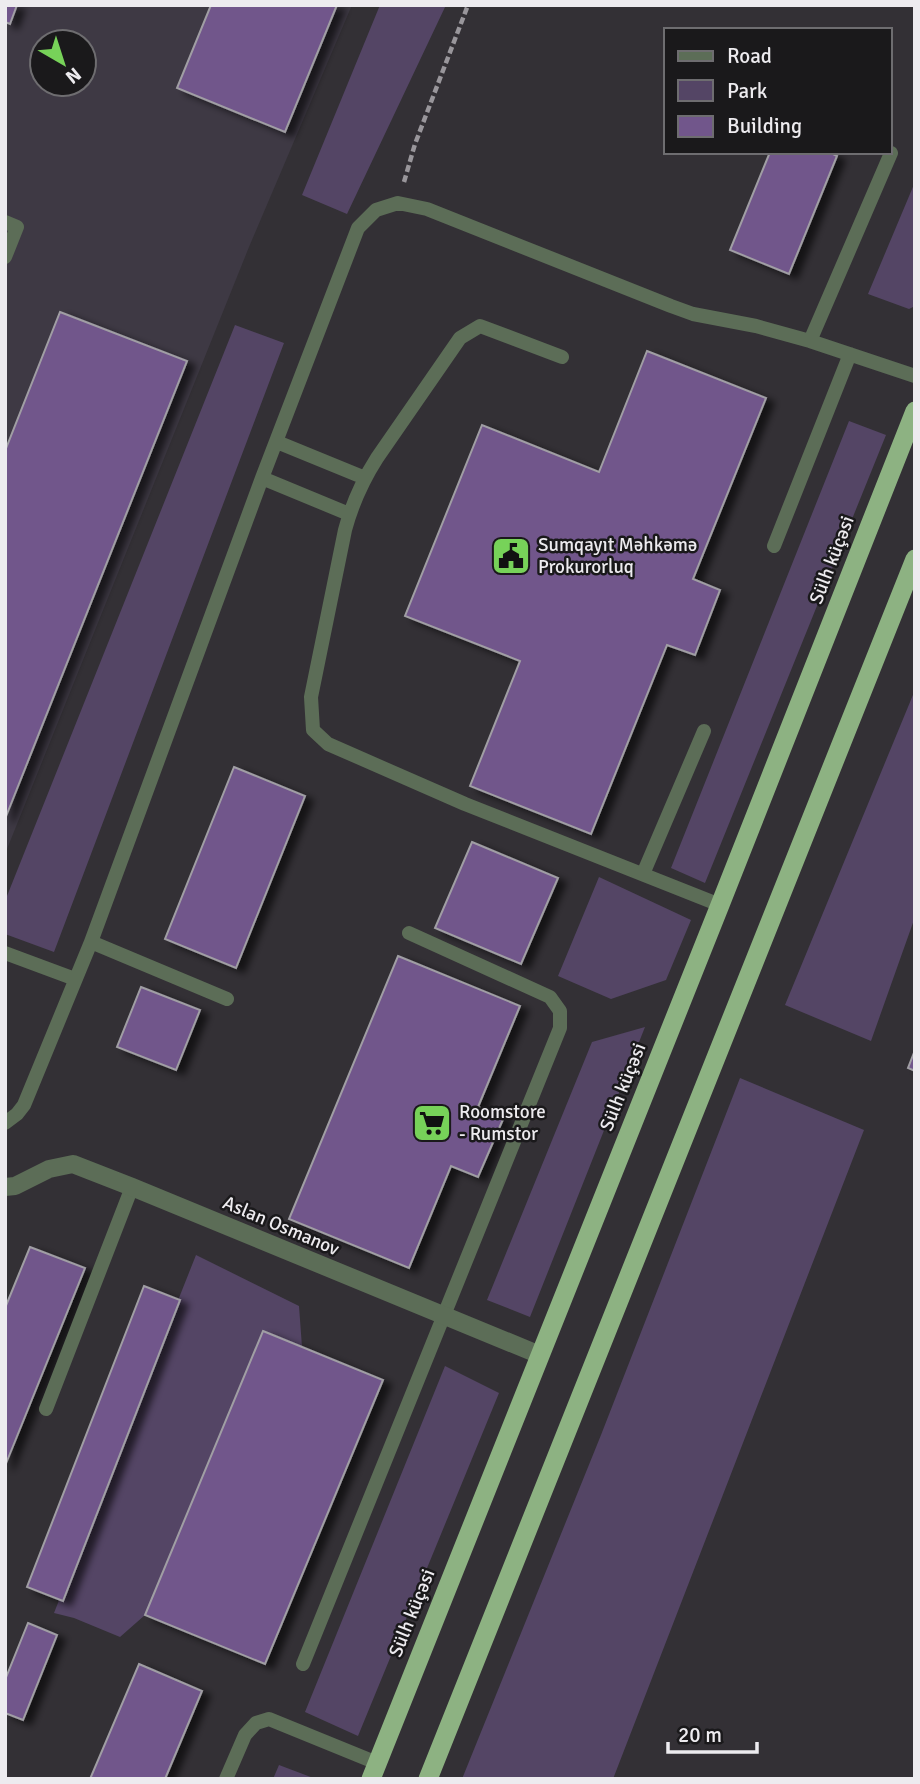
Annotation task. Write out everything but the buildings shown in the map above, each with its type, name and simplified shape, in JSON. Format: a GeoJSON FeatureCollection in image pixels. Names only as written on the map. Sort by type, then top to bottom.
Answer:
{"type":"FeatureCollection","features":[{"type":"Feature","properties":{"kind":"highway","name":"Sülh küçəsi"},"geometry":{"type":"LineString","coordinates":[[374,1771],[915,411]]}},
{"type":"Feature","properties":{"kind":"highway"},"geometry":{"type":"LineString","coordinates":[[428,1779],[915,559]]}},
{"type":"Feature","properties":{"kind":"street","name":"Aslan Osmanov"},"geometry":{"type":"LineString","coordinates":[[5,1186],[15,1186],[49,1169],[73,1164],[540,1355]]}},
{"type":"Feature","properties":{"kind":"lane"},"geometry":{"type":"LineString","coordinates":[[810,341],[891,154]]}},
{"type":"Feature","properties":{"kind":"lane"},"geometry":{"type":"LineString","coordinates":[[5,1123],[24,1105],[91,942],[262,478],[358,228],[376,210],[398,203],[426,209],[682,310],[810,341],[915,376]]}},
{"type":"Feature","properties":{"kind":"lane"},"geometry":{"type":"LineString","coordinates":[[5,222],[17,227],[5,257]]}},
{"type":"Feature","properties":{"kind":"lane"},"geometry":{"type":"LineString","coordinates":[[562,357],[480,326],[460,338],[365,478],[349,514],[311,697],[313,730],[328,744],[465,804],[720,905]]}},
{"type":"Feature","properties":{"kind":"lane"},"geometry":{"type":"LineString","coordinates":[[774,546],[850,354]]}},
{"type":"Feature","properties":{"kind":"lane"},"geometry":{"type":"LineString","coordinates":[[277,442],[365,478]]}},
{"type":"Feature","properties":{"kind":"lane"},"geometry":{"type":"LineString","coordinates":[[262,478],[349,514]]}},
{"type":"Feature","properties":{"kind":"lane"},"geometry":{"type":"LineString","coordinates":[[643,874],[704,731]]}},
{"type":"Feature","properties":{"kind":"lane"},"geometry":{"type":"LineString","coordinates":[[303,1664],[560,1028],[560,1011],[550,997],[409,933]]}},
{"type":"Feature","properties":{"kind":"lane"},"geometry":{"type":"LineString","coordinates":[[91,942],[227,999]]}},
{"type":"Feature","properties":{"kind":"lane"},"geometry":{"type":"LineString","coordinates":[[5,953],[75,979]]}},
{"type":"Feature","properties":{"kind":"lane"},"geometry":{"type":"LineString","coordinates":[[46,1409],[132,1187]]}},
{"type":"Feature","properties":{"kind":"lane"},"geometry":{"type":"LineString","coordinates":[[226,1779],[245,1735],[256,1723],[269,1719],[374,1771]]}},
{"type":"Feature","properties":{"kind":"path"},"geometry":{"type":"LineString","coordinates":[[398,203],[415,144],[468,5]]}},
{"type":"Feature","properties":{"kind":"shaded area"},"geometry":{"type":"Polygon","coordinates":[[[5,5],[352,5],[249,247],[5,854],[5,5]]]}},
{"type":"Feature","properties":{"kind":"green space"},"geometry":{"type":"Polygon","coordinates":[[[380,5],[446,5],[347,214],[302,195],[380,5]]]}},
{"type":"Feature","properties":{"kind":"green space"},"geometry":{"type":"Polygon","coordinates":[[[915,182],[915,306],[909,309],[868,294],[915,182]]]}},
{"type":"Feature","properties":{"kind":"green space"},"geometry":{"type":"Polygon","coordinates":[[[235,325],[284,343],[54,952],[5,934],[5,901],[235,325]]]}},
{"type":"Feature","properties":{"kind":"green space"},"geometry":{"type":"Polygon","coordinates":[[[849,421],[886,435],[705,883],[671,868],[849,421]]]}},
{"type":"Feature","properties":{"kind":"green space"},"geometry":{"type":"Polygon","coordinates":[[[915,690],[915,917],[871,1041],[785,1005],[915,690]]]}},
{"type":"Feature","properties":{"kind":"green space"},"geometry":{"type":"Polygon","coordinates":[[[599,877],[691,920],[666,980],[611,999],[558,976],[599,877]]]}},
{"type":"Feature","properties":{"kind":"green space"},"geometry":{"type":"Polygon","coordinates":[[[645,1027],[530,1317],[487,1300],[592,1042],[645,1027]]]}},
{"type":"Feature","properties":{"kind":"green space"},"geometry":{"type":"Polygon","coordinates":[[[740,1078],[864,1130],[613,1779],[462,1779],[601,1435],[740,1078]]]}},
{"type":"Feature","properties":{"kind":"green space"},"geometry":{"type":"Polygon","coordinates":[[[196,1255],[299,1306],[302,1347],[263,1331],[145,1615],[120,1637],[74,1618],[54,1613],[196,1255]]]}},
{"type":"Feature","properties":{"kind":"green space"},"geometry":{"type":"Polygon","coordinates":[[[445,1366],[499,1393],[358,1736],[305,1712],[445,1366]]]}},
{"type":"Feature","properties":{"kind":"green space"},"geometry":{"type":"Polygon","coordinates":[[[279,1765],[316,1779],[273,1779],[279,1765]]]}},
{"type":"Feature","properties":{"kind":"place","name":"Sumqayıt Məhkəmə Prokurorluq"},"geometry":{"type":"Point","coordinates":[511,556]}},
{"type":"Feature","properties":{"kind":"place","name":"Roomstore - Rumstor"},"geometry":{"type":"Point","coordinates":[432,1123]}}]}
